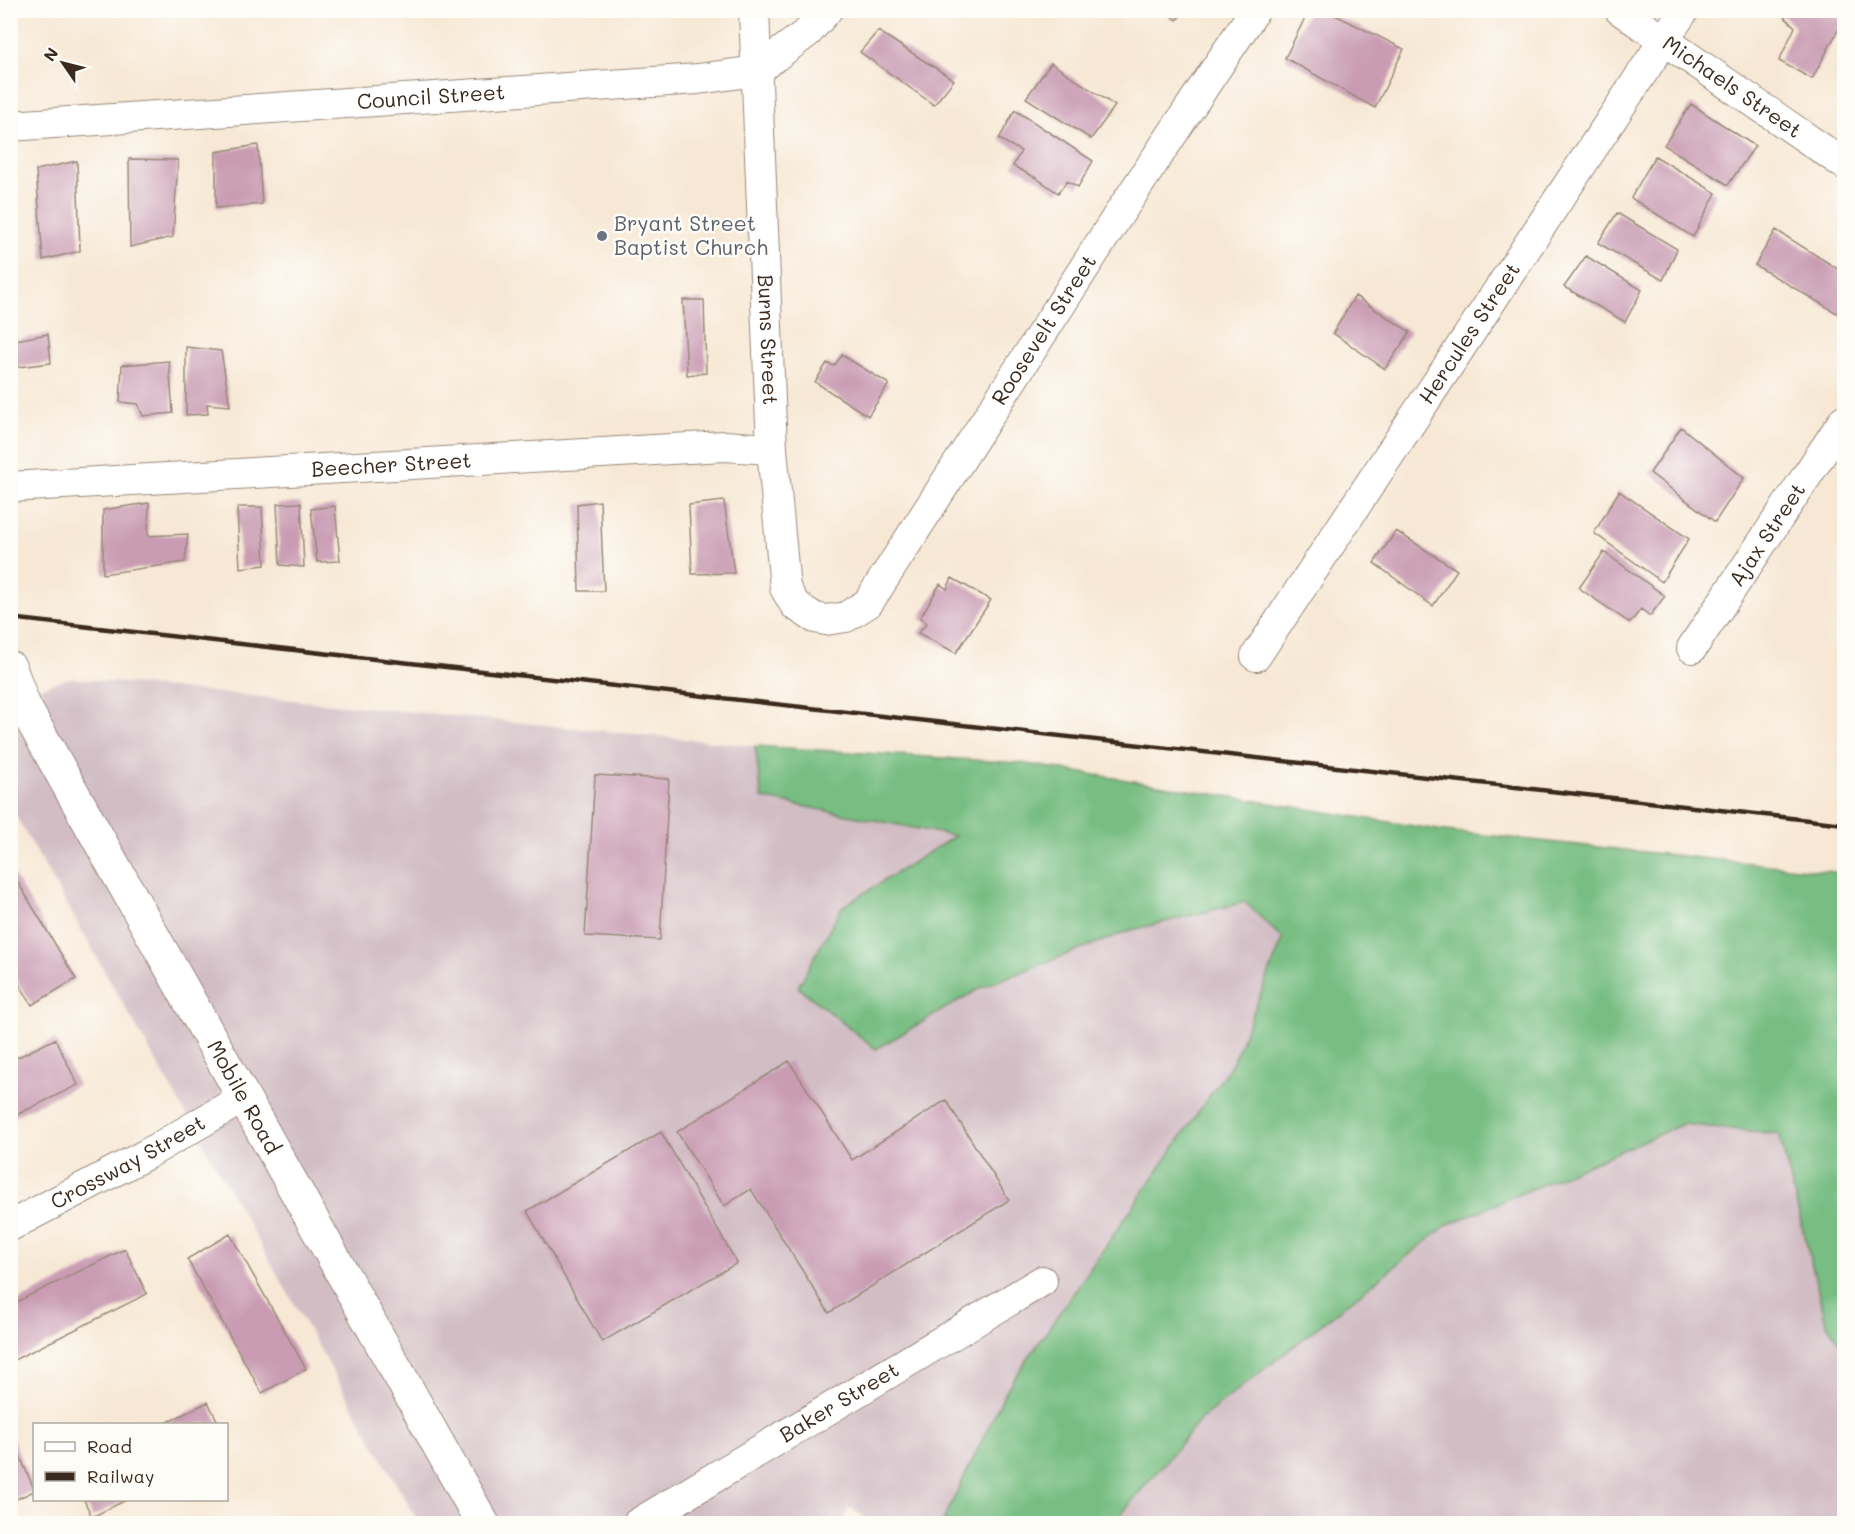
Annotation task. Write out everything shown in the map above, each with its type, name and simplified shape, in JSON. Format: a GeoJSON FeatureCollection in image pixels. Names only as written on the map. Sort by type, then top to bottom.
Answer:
{"type":"FeatureCollection","features":[{"type":"Feature","properties":{"kind":"street","name":"Burns Street"},"geometry":{"type":"LineString","coordinates":[[754,10],[772,449],[785,588],[795,605],[815,618]]}},
{"type":"Feature","properties":{"kind":"street","name":"Council Street"},"geometry":{"type":"LineString","coordinates":[[10,126],[699,80],[756,71],[808,32],[826,10]]}},
{"type":"Feature","properties":{"kind":"street","name":"Roosevelt Street"},"geometry":{"type":"LineString","coordinates":[[815,618],[826,620],[846,617],[868,603],[1119,214],[1255,10]]}},
{"type":"Feature","properties":{"kind":"street","name":"Michaels Street"},"geometry":{"type":"LineString","coordinates":[[1620,10],[1845,164]]}},
{"type":"Feature","properties":{"kind":"street","name":"Hercules Street"},"geometry":{"type":"LineString","coordinates":[[1256,656],[1684,10]]}},
{"type":"Feature","properties":{"kind":"street","name":"Ajax Street"},"geometry":{"type":"LineString","coordinates":[[1692,648],[1845,420]]}},
{"type":"Feature","properties":{"kind":"street","name":"Beecher Street"},"geometry":{"type":"LineString","coordinates":[[10,487],[724,446],[772,449]]}},
{"type":"Feature","properties":{"kind":"street","name":"Mobile Road"},"geometry":{"type":"LineString","coordinates":[[10,668],[24,706],[483,1524]]}},
{"type":"Feature","properties":{"kind":"street","name":"Crossway Street"},"geometry":{"type":"LineString","coordinates":[[10,1226],[147,1154],[243,1098]]}},
{"type":"Feature","properties":{"kind":"street","name":"Baker Street"},"geometry":{"type":"LineString","coordinates":[[637,1524],[1042,1281]]}},
{"type":"Feature","properties":{"kind":"shaded area"},"geometry":{"type":"Polygon","coordinates":[[[71,678],[755,746],[763,798],[956,836],[842,907],[798,987],[875,1049],[982,987],[1128,931],[1246,902],[1283,939],[1233,1062],[1007,1389],[942,1523],[872,1523],[849,1507],[843,1524],[419,1523],[11,807],[10,697],[71,678]]]}},
{"type":"Feature","properties":{"kind":"shaded area"},"geometry":{"type":"Polygon","coordinates":[[[1683,1124],[1779,1134],[1826,1322],[1844,1349],[1844,1523],[1114,1524],[1201,1419],[1447,1225],[1683,1124]]]}},
{"type":"Feature","properties":{"kind":"green space"},"geometry":{"type":"Polygon","coordinates":[[[755,746],[1021,763],[1445,831],[1844,873],[1844,1349],[1826,1322],[1779,1134],[1683,1124],[1447,1225],[1201,1419],[1114,1523],[942,1523],[1007,1389],[1233,1062],[1283,939],[1245,902],[1128,931],[982,987],[876,1049],[798,987],[842,907],[955,836],[762,798],[755,746]]]}},
{"type":"Feature","properties":{"kind":"building"},"geometry":{"type":"Polygon","coordinates":[[[1162,10],[1184,10],[1177,20],[1162,10]]]}},
{"type":"Feature","properties":{"kind":"building"},"geometry":{"type":"Polygon","coordinates":[[[1309,10],[1325,10],[1404,49],[1375,108],[1285,58],[1309,10]]]}},
{"type":"Feature","properties":{"kind":"building"},"geometry":{"type":"Polygon","coordinates":[[[1777,10],[1844,10],[1844,19],[1812,79],[1779,61],[1795,27],[1777,10]]]}},
{"type":"Feature","properties":{"kind":"building"},"geometry":{"type":"Polygon","coordinates":[[[878,31],[954,80],[934,105],[860,52],[878,31]]]}},
{"type":"Feature","properties":{"kind":"building"},"geometry":{"type":"Polygon","coordinates":[[[1051,63],[1115,106],[1091,139],[1026,98],[1051,63]]]}},
{"type":"Feature","properties":{"kind":"building"},"geometry":{"type":"Polygon","coordinates":[[[1691,104],[1755,146],[1728,185],[1664,145],[1691,104]]]}},
{"type":"Feature","properties":{"kind":"building"},"geometry":{"type":"Polygon","coordinates":[[[1015,110],[1093,161],[1078,187],[1067,181],[1058,193],[1013,166],[1021,151],[999,139],[1015,110]]]}},
{"type":"Feature","properties":{"kind":"building"},"geometry":{"type":"Polygon","coordinates":[[[258,145],[262,204],[216,208],[216,152],[258,145]]]}},
{"type":"Feature","properties":{"kind":"building"},"geometry":{"type":"Polygon","coordinates":[[[1655,156],[1716,193],[1693,237],[1631,198],[1655,156]]]}},
{"type":"Feature","properties":{"kind":"building"},"geometry":{"type":"Polygon","coordinates":[[[129,159],[178,160],[173,237],[130,247],[129,159]]]}},
{"type":"Feature","properties":{"kind":"building"},"geometry":{"type":"Polygon","coordinates":[[[77,161],[80,251],[43,260],[36,170],[77,161]]]}},
{"type":"Feature","properties":{"kind":"building"},"geometry":{"type":"Polygon","coordinates":[[[1617,213],[1677,249],[1663,280],[1598,243],[1617,213]]]}},
{"type":"Feature","properties":{"kind":"building"},"geometry":{"type":"Polygon","coordinates":[[[1776,230],[1844,273],[1844,312],[1842,316],[1755,265],[1776,230]]]}},
{"type":"Feature","properties":{"kind":"building"},"geometry":{"type":"Polygon","coordinates":[[[1586,256],[1642,290],[1625,322],[1564,287],[1586,256]]]}},
{"type":"Feature","properties":{"kind":"building"},"geometry":{"type":"Polygon","coordinates":[[[1355,296],[1410,332],[1385,369],[1333,333],[1355,296]]]}},
{"type":"Feature","properties":{"kind":"building"},"geometry":{"type":"Polygon","coordinates":[[[683,300],[704,300],[706,373],[687,375],[683,300]]]}},
{"type":"Feature","properties":{"kind":"building"},"geometry":{"type":"Polygon","coordinates":[[[48,334],[51,363],[10,368],[10,341],[48,334]]]}},
{"type":"Feature","properties":{"kind":"building"},"geometry":{"type":"Polygon","coordinates":[[[186,347],[221,351],[230,406],[207,404],[208,414],[186,415],[186,347]]]}},
{"type":"Feature","properties":{"kind":"building"},"geometry":{"type":"Polygon","coordinates":[[[842,355],[889,384],[868,416],[815,382],[827,363],[834,366],[842,355]]]}},
{"type":"Feature","properties":{"kind":"building"},"geometry":{"type":"Polygon","coordinates":[[[169,361],[173,413],[143,416],[138,404],[120,402],[122,365],[169,361]]]}},
{"type":"Feature","properties":{"kind":"building"},"geometry":{"type":"Polygon","coordinates":[[[1681,427],[1744,478],[1715,522],[1650,473],[1681,427]]]}},
{"type":"Feature","properties":{"kind":"building"},"geometry":{"type":"Polygon","coordinates":[[[1619,491],[1689,539],[1662,582],[1594,533],[1619,491]]]}},
{"type":"Feature","properties":{"kind":"building"},"geometry":{"type":"Polygon","coordinates":[[[600,501],[604,591],[579,591],[577,504],[600,501]]]}},
{"type":"Feature","properties":{"kind":"building"},"geometry":{"type":"Polygon","coordinates":[[[724,501],[734,573],[692,574],[689,505],[724,501]]]}},
{"type":"Feature","properties":{"kind":"building"},"geometry":{"type":"Polygon","coordinates":[[[149,503],[148,536],[188,534],[185,562],[103,574],[103,510],[149,503]]]}},
{"type":"Feature","properties":{"kind":"building"},"geometry":{"type":"Polygon","coordinates":[[[301,503],[304,567],[280,565],[277,504],[301,503]]]}},
{"type":"Feature","properties":{"kind":"building"},"geometry":{"type":"Polygon","coordinates":[[[335,506],[340,561],[317,562],[311,509],[335,506]]]}},
{"type":"Feature","properties":{"kind":"building"},"geometry":{"type":"Polygon","coordinates":[[[237,507],[262,507],[265,565],[240,568],[237,507]]]}},
{"type":"Feature","properties":{"kind":"building"},"geometry":{"type":"Polygon","coordinates":[[[1396,531],[1457,570],[1433,606],[1374,563],[1396,531]]]}},
{"type":"Feature","properties":{"kind":"building"},"geometry":{"type":"Polygon","coordinates":[[[1604,552],[1665,596],[1650,616],[1641,609],[1630,623],[1579,588],[1604,552]]]}},
{"type":"Feature","properties":{"kind":"building"},"geometry":{"type":"Polygon","coordinates":[[[952,578],[991,600],[956,653],[918,633],[927,623],[920,618],[940,584],[947,589],[952,578]]]}},
{"type":"Feature","properties":{"kind":"building"},"geometry":{"type":"Polygon","coordinates":[[[595,775],[669,779],[660,940],[585,936],[595,775]]]}},
{"type":"Feature","properties":{"kind":"building"},"geometry":{"type":"Polygon","coordinates":[[[10,869],[76,979],[32,1005],[10,969],[10,869]]]}},
{"type":"Feature","properties":{"kind":"building"},"geometry":{"type":"Polygon","coordinates":[[[55,1039],[78,1085],[10,1118],[10,1061],[55,1039]]]}},
{"type":"Feature","properties":{"kind":"building"},"geometry":{"type":"Polygon","coordinates":[[[789,1061],[852,1160],[946,1100],[1009,1200],[829,1313],[751,1189],[724,1206],[677,1132],[789,1061]]]}},
{"type":"Feature","properties":{"kind":"building"},"geometry":{"type":"Polygon","coordinates":[[[661,1132],[737,1263],[602,1342],[527,1211],[661,1132]]]}},
{"type":"Feature","properties":{"kind":"building"},"geometry":{"type":"Polygon","coordinates":[[[230,1234],[306,1369],[262,1393],[187,1259],[230,1234]]]}},
{"type":"Feature","properties":{"kind":"building"},"geometry":{"type":"Polygon","coordinates":[[[125,1249],[147,1294],[12,1361],[10,1357],[10,1305],[125,1249]]]}},
{"type":"Feature","properties":{"kind":"building"},"geometry":{"type":"Polygon","coordinates":[[[208,1402],[218,1423],[166,1423],[208,1402]]]}},
{"type":"Feature","properties":{"kind":"building"},"geometry":{"type":"Polygon","coordinates":[[[10,1433],[33,1491],[10,1502],[10,1433]]]}},
{"type":"Feature","properties":{"kind":"building"},"geometry":{"type":"Polygon","coordinates":[[[84,1501],[124,1501],[92,1517],[84,1501]]]}},
{"type":"Feature","properties":{"kind":"railway"},"geometry":{"type":"LineString","coordinates":[[10,618],[1844,824]]}},
{"type":"Feature","properties":{"kind":"place","name":"Bryant Street Baptist Church"},"geometry":{"type":"Point","coordinates":[602,236]}}]}
